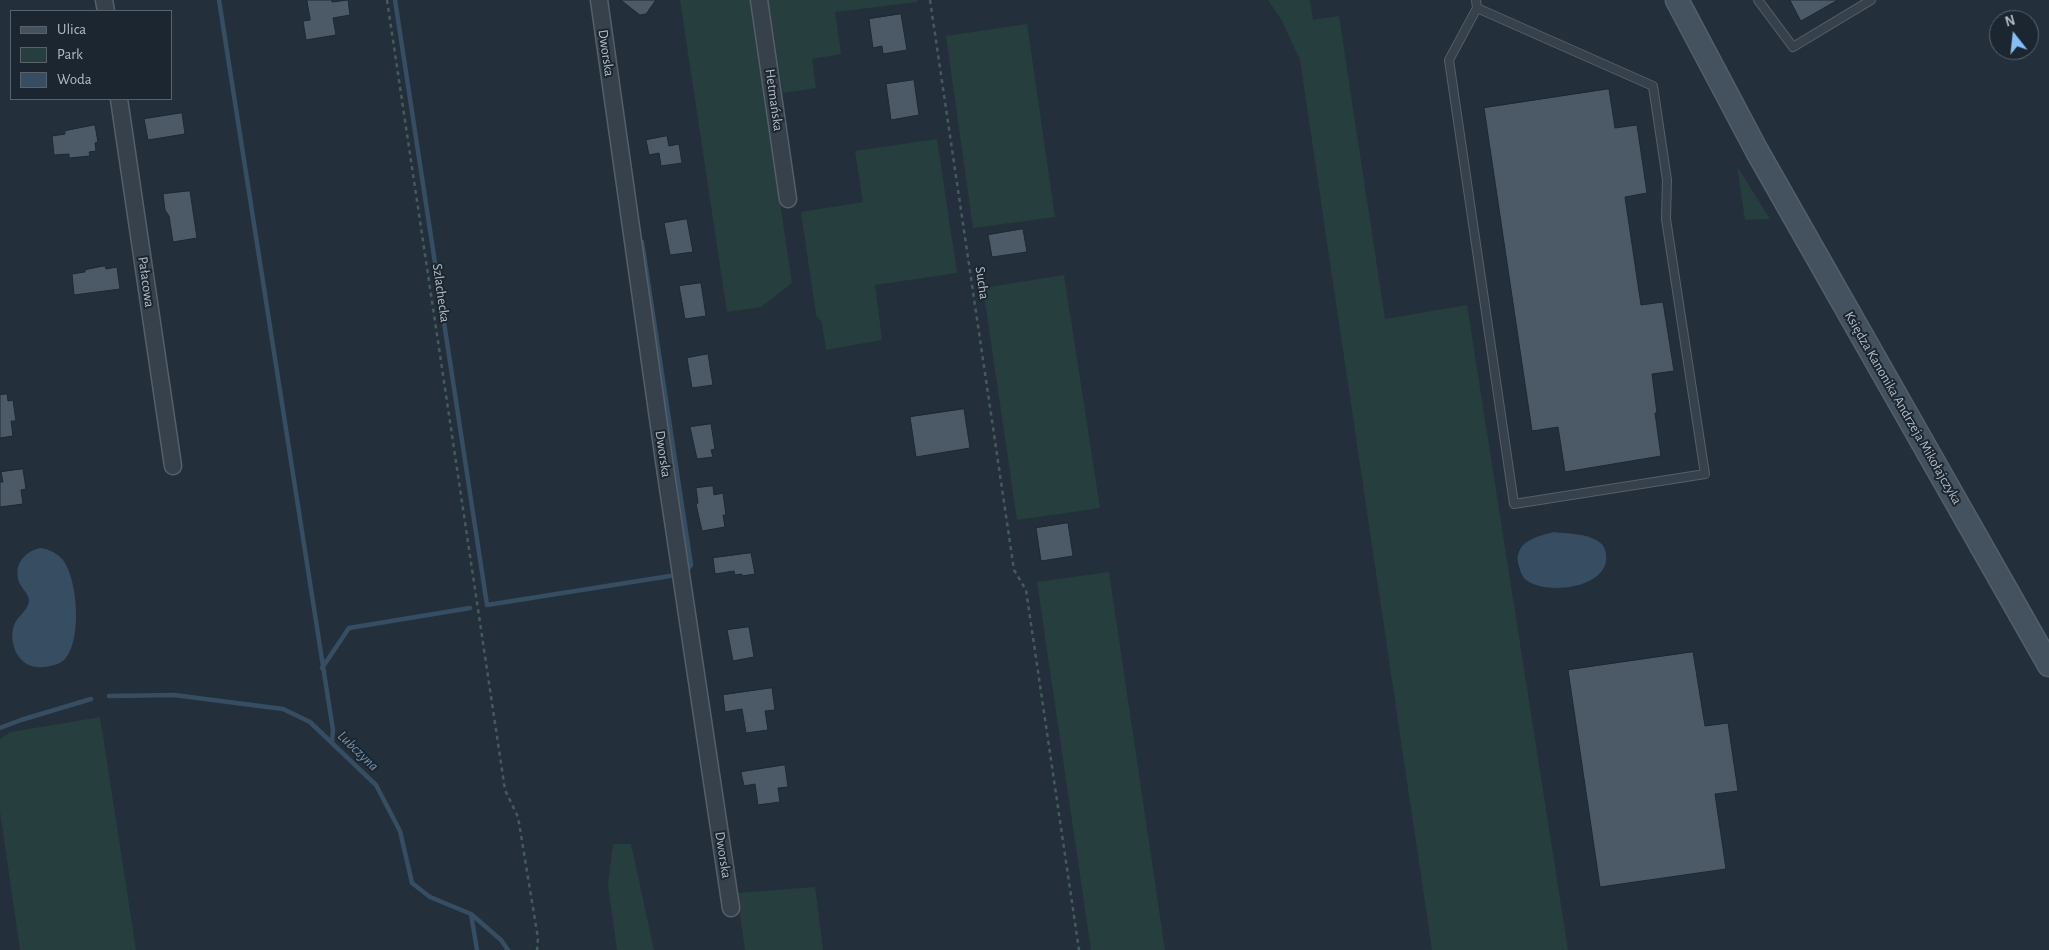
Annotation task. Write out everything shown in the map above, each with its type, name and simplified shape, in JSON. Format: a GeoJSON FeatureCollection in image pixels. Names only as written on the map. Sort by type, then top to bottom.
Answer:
{"type":"FeatureCollection","features":[{"type":"Feature","properties":{"kind":"main road","name":"Księdza Kanonika Andrzeja Mikołajczyka"},"geometry":{"type":"LineString","coordinates":[[1662,0],[1757,151]]}},
{"type":"Feature","properties":{"kind":"main road","name":"Księdza Kanonika Andrzeja Mikołajczyka"},"geometry":{"type":"LineString","coordinates":[[1677,0],[1757,151],[2049,665]]}},
{"type":"Feature","properties":{"kind":"street","name":"Dworska"},"geometry":{"type":"LineString","coordinates":[[599,0],[664,461],[731,908]]}},
{"type":"Feature","properties":{"kind":"street","name":"Hetmańska"},"geometry":{"type":"LineString","coordinates":[[760,0],[788,199]]}},
{"type":"Feature","properties":{"kind":"street","name":"Pałacowa"},"geometry":{"type":"LineString","coordinates":[[119,100],[173,466]]}},
{"type":"Feature","properties":{"kind":"lane"},"geometry":{"type":"LineString","coordinates":[[1758,0],[1793,47],[1871,0]]}},
{"type":"Feature","properties":{"kind":"lane"},"geometry":{"type":"LineString","coordinates":[[1476,4],[1653,86],[1667,180],[1666,219],[1705,474],[1514,504],[1449,60],[1476,4]]}},
{"type":"Feature","properties":{"kind":"path","name":"Szlachecka"},"geometry":{"type":"LineString","coordinates":[[387,0],[505,790],[518,817],[538,938],[537,950]]}},
{"type":"Feature","properties":{"kind":"path","name":"Sucha"},"geometry":{"type":"LineString","coordinates":[[930,0],[1014,570],[1026,590],[1079,950]]}},
{"type":"Feature","properties":{"kind":"green space"},"geometry":{"type":"Polygon","coordinates":[[[680,0],[750,0],[792,283],[761,307],[727,312],[680,0]]]}},
{"type":"Feature","properties":{"kind":"green space"},"geometry":{"type":"Polygon","coordinates":[[[768,0],[917,0],[917,2],[835,12],[841,54],[812,59],[816,88],[783,93],[768,0]]]}},
{"type":"Feature","properties":{"kind":"green space"},"geometry":{"type":"Polygon","coordinates":[[[1268,0],[1310,0],[1313,20],[1339,16],[1385,319],[1467,305],[1568,950],[1432,950],[1300,60],[1281,19],[1268,0]]]}},
{"type":"Feature","properties":{"kind":"green space"},"geometry":{"type":"Polygon","coordinates":[[[1027,24],[1055,217],[973,228],[946,36],[1027,24]]]}},
{"type":"Feature","properties":{"kind":"green space"},"geometry":{"type":"Polygon","coordinates":[[[937,139],[957,273],[875,285],[882,340],[826,350],[822,323],[816,315],[801,212],[863,202],[855,151],[937,139]]]}},
{"type":"Feature","properties":{"kind":"green space"},"geometry":{"type":"Polygon","coordinates":[[[1737,166],[1770,219],[1745,220],[1737,166]]]}},
{"type":"Feature","properties":{"kind":"green space"},"geometry":{"type":"Polygon","coordinates":[[[1064,275],[1100,508],[1017,520],[983,288],[1064,275]]]}},
{"type":"Feature","properties":{"kind":"green space"},"geometry":{"type":"Polygon","coordinates":[[[1109,572],[1165,950],[1091,950],[1037,582],[1109,572]]]}},
{"type":"Feature","properties":{"kind":"green space"},"geometry":{"type":"Polygon","coordinates":[[[100,717],[136,950],[20,950],[0,812],[0,739],[11,732],[100,717]]]}},
{"type":"Feature","properties":{"kind":"green space"},"geometry":{"type":"Polygon","coordinates":[[[613,844],[631,844],[654,950],[617,950],[608,885],[613,844]]]}},
{"type":"Feature","properties":{"kind":"green space"},"geometry":{"type":"Polygon","coordinates":[[[815,887],[823,950],[745,950],[737,893],[815,887]]]}},
{"type":"Feature","properties":{"kind":"water"},"geometry":{"type":"Polygon","coordinates":[[[1554,532],[1586,536],[1602,544],[1606,554],[1605,566],[1599,575],[1576,586],[1562,588],[1536,585],[1526,580],[1518,563],[1520,549],[1529,541],[1541,535],[1554,532]]]}},
{"type":"Feature","properties":{"kind":"water"},"geometry":{"type":"Polygon","coordinates":[[[40,548],[47,549],[58,555],[68,569],[75,595],[76,625],[74,638],[65,659],[56,664],[40,667],[30,666],[19,657],[12,637],[15,623],[27,607],[29,601],[18,578],[18,566],[24,557],[40,548]]]}},
{"type":"Feature","properties":{"kind":"building"},"geometry":{"type":"Polygon","coordinates":[[[307,0],[332,0],[332,2],[348,0],[350,15],[333,18],[336,35],[306,40],[303,21],[310,20],[307,0]]]}},
{"type":"Feature","properties":{"kind":"building"},"geometry":{"type":"Polygon","coordinates":[[[621,0],[656,0],[646,14],[640,15],[621,0]]]}},
{"type":"Feature","properties":{"kind":"building"},"geometry":{"type":"Polygon","coordinates":[[[1790,0],[1838,0],[1801,21],[1790,0]]]}},
{"type":"Feature","properties":{"kind":"building"},"geometry":{"type":"Polygon","coordinates":[[[901,14],[907,50],[883,54],[882,46],[873,48],[869,19],[901,14]]]}},
{"type":"Feature","properties":{"kind":"building"},"geometry":{"type":"Polygon","coordinates":[[[914,80],[919,115],[891,120],[886,84],[914,80]]]}},
{"type":"Feature","properties":{"kind":"building"},"geometry":{"type":"Polygon","coordinates":[[[1609,89],[1615,128],[1637,125],[1647,193],[1625,197],[1641,305],[1663,302],[1674,371],[1652,374],[1661,456],[1565,472],[1558,427],[1532,431],[1484,108],[1609,89]]]}},
{"type":"Feature","properties":{"kind":"building"},"geometry":{"type":"Polygon","coordinates":[[[182,113],[185,134],[148,140],[144,119],[182,113]]]}},
{"type":"Feature","properties":{"kind":"building"},"geometry":{"type":"Polygon","coordinates":[[[95,125],[98,142],[95,143],[96,151],[89,152],[90,156],[69,158],[69,154],[54,155],[52,136],[65,134],[65,131],[95,125]]]}},
{"type":"Feature","properties":{"kind":"building"},"geometry":{"type":"Polygon","coordinates":[[[667,136],[669,146],[679,144],[682,163],[661,166],[659,153],[649,155],[646,140],[667,136]]]}},
{"type":"Feature","properties":{"kind":"building"},"geometry":{"type":"Polygon","coordinates":[[[190,191],[197,238],[173,242],[163,194],[190,191]]]}},
{"type":"Feature","properties":{"kind":"building"},"geometry":{"type":"Polygon","coordinates":[[[687,219],[693,252],[670,255],[664,223],[687,219]]]}},
{"type":"Feature","properties":{"kind":"building"},"geometry":{"type":"Polygon","coordinates":[[[1023,229],[1027,252],[992,257],[988,235],[1023,229]]]}},
{"type":"Feature","properties":{"kind":"building"},"geometry":{"type":"Polygon","coordinates":[[[105,266],[106,269],[117,267],[120,289],[74,295],[72,274],[105,266]]]}},
{"type":"Feature","properties":{"kind":"building"},"geometry":{"type":"Polygon","coordinates":[[[701,283],[706,316],[685,319],[679,286],[701,283]]]}},
{"type":"Feature","properties":{"kind":"building"},"geometry":{"type":"Polygon","coordinates":[[[708,354],[713,385],[692,388],[687,358],[708,354]]]}},
{"type":"Feature","properties":{"kind":"building"},"geometry":{"type":"Polygon","coordinates":[[[7,394],[8,401],[13,400],[16,421],[11,421],[13,436],[0,438],[0,395],[7,394]]]}},
{"type":"Feature","properties":{"kind":"building"},"geometry":{"type":"Polygon","coordinates":[[[964,409],[970,448],[916,457],[910,417],[964,409]]]}},
{"type":"Feature","properties":{"kind":"building"},"geometry":{"type":"Polygon","coordinates":[[[711,424],[715,449],[711,450],[713,457],[697,459],[690,427],[711,424]]]}},
{"type":"Feature","properties":{"kind":"building"},"geometry":{"type":"Polygon","coordinates":[[[23,469],[26,489],[21,490],[23,504],[0,507],[0,482],[3,482],[1,472],[23,469]]]}},
{"type":"Feature","properties":{"kind":"building"},"geometry":{"type":"Polygon","coordinates":[[[713,486],[714,495],[723,493],[726,515],[723,515],[725,527],[702,531],[696,504],[698,503],[696,488],[713,486]]]}},
{"type":"Feature","properties":{"kind":"building"},"geometry":{"type":"Polygon","coordinates":[[[1068,523],[1073,556],[1041,561],[1036,528],[1068,523]]]}},
{"type":"Feature","properties":{"kind":"building"},"geometry":{"type":"Polygon","coordinates":[[[751,553],[755,574],[735,575],[734,571],[715,574],[713,558],[751,553]]]}},
{"type":"Feature","properties":{"kind":"building"},"geometry":{"type":"Polygon","coordinates":[[[749,627],[754,657],[733,661],[727,630],[749,627]]]}},
{"type":"Feature","properties":{"kind":"building"},"geometry":{"type":"Polygon","coordinates":[[[1693,652],[1705,726],[1728,723],[1738,791],[1715,794],[1726,869],[1600,887],[1568,670],[1693,652]]]}},
{"type":"Feature","properties":{"kind":"building"},"geometry":{"type":"Polygon","coordinates":[[[772,688],[775,710],[765,711],[768,730],[746,733],[742,709],[725,712],[723,695],[772,688]]]}},
{"type":"Feature","properties":{"kind":"building"},"geometry":{"type":"Polygon","coordinates":[[[785,765],[788,787],[778,788],[780,802],[758,805],[755,784],[744,786],[741,772],[785,765]]]}},
{"type":"Feature","properties":{"kind":"waterway"},"geometry":{"type":"LineString","coordinates":[[219,0],[333,730],[332,742]]}},
{"type":"Feature","properties":{"kind":"waterway"},"geometry":{"type":"LineString","coordinates":[[395,0],[487,605],[670,576]]}},
{"type":"Feature","properties":{"kind":"waterway"},"geometry":{"type":"LineString","coordinates":[[642,242],[691,565],[686,571]]}},
{"type":"Feature","properties":{"kind":"waterway"},"geometry":{"type":"LineString","coordinates":[[322,668],[349,628],[470,608]]}},
{"type":"Feature","properties":{"kind":"waterway","name":"Lubczyna"},"geometry":{"type":"LineString","coordinates":[[109,696],[174,695],[283,709],[310,722],[376,785],[400,831],[412,883],[430,897],[471,914],[501,940],[508,950]]}},
{"type":"Feature","properties":{"kind":"waterway","name":"Lubczyna"},"geometry":{"type":"LineString","coordinates":[[0,728],[91,699]]}},
{"type":"Feature","properties":{"kind":"waterway"},"geometry":{"type":"LineString","coordinates":[[471,914],[477,950]]}}]}
